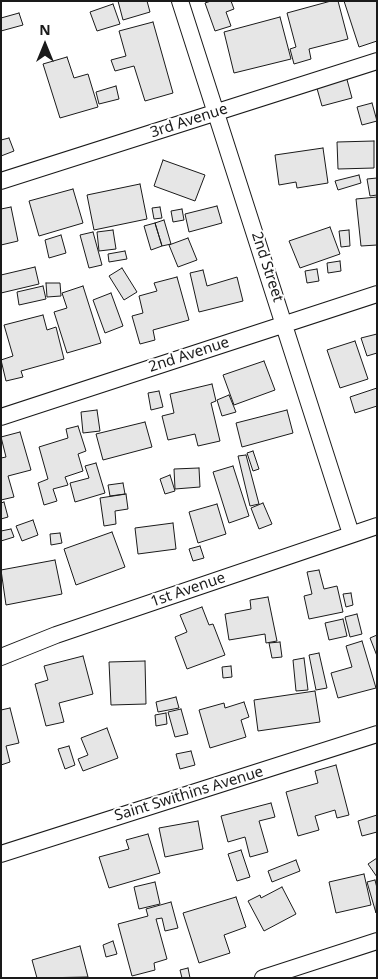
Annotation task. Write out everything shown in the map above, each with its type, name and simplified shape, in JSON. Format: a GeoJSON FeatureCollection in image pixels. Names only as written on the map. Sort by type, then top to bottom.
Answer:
{"type":"FeatureCollection","features":[{"type":"Feature","properties":{"kind":"street","name":"2nd Street"},"geometry":{"type":"LineString","coordinates":[[180,1],[351,534]]}},
{"type":"Feature","properties":{"kind":"street","name":"3rd Avenue"},"geometry":{"type":"LineString","coordinates":[[1,180],[377,61]]}},
{"type":"Feature","properties":{"kind":"street","name":"2nd Avenue"},"geometry":{"type":"LineString","coordinates":[[1,416],[377,294]]}},
{"type":"Feature","properties":{"kind":"street","name":"1st Avenue"},"geometry":{"type":"LineString","coordinates":[[1,657],[56,635],[377,526]]}},
{"type":"Feature","properties":{"kind":"street","name":"Saint Swithins Avenue"},"geometry":{"type":"LineString","coordinates":[[1,854],[377,734]]}},
{"type":"Feature","properties":{"kind":"street"},"geometry":{"type":"LineString","coordinates":[[263,978],[377,941]]}},
{"type":"Feature","properties":{"kind":"building"},"geometry":{"type":"Polygon","coordinates":[[[118,1],[147,1],[150,12],[123,20],[118,1]]]}},
{"type":"Feature","properties":{"kind":"building"},"geometry":{"type":"Polygon","coordinates":[[[211,1],[231,1],[234,9],[226,12],[231,26],[215,31],[205,3],[211,1]]]}},
{"type":"Feature","properties":{"kind":"building"},"geometry":{"type":"Polygon","coordinates":[[[331,1],[338,1],[348,39],[309,49],[311,59],[294,64],[290,49],[296,47],[287,13],[331,1]]]}},
{"type":"Feature","properties":{"kind":"building"},"geometry":{"type":"Polygon","coordinates":[[[344,1],[377,1],[377,41],[359,47],[344,1]]]}},
{"type":"Feature","properties":{"kind":"building"},"geometry":{"type":"Polygon","coordinates":[[[113,4],[120,24],[97,31],[90,12],[113,4]]]}},
{"type":"Feature","properties":{"kind":"building"},"geometry":{"type":"Polygon","coordinates":[[[19,13],[23,25],[1,31],[1,18],[19,13]]]}},
{"type":"Feature","properties":{"kind":"building"},"geometry":{"type":"Polygon","coordinates":[[[280,17],[291,59],[234,73],[224,32],[280,17]]]}},
{"type":"Feature","properties":{"kind":"building"},"geometry":{"type":"Polygon","coordinates":[[[153,22],[173,93],[145,101],[134,66],[115,71],[111,60],[126,56],[119,31],[153,22]]]}},
{"type":"Feature","properties":{"kind":"building"},"geometry":{"type":"Polygon","coordinates":[[[67,57],[74,78],[88,74],[98,107],[60,118],[43,64],[67,57]]]}},
{"type":"Feature","properties":{"kind":"building"},"geometry":{"type":"Polygon","coordinates":[[[346,76],[352,98],[322,106],[316,85],[346,76]]]}},
{"type":"Feature","properties":{"kind":"building"},"geometry":{"type":"Polygon","coordinates":[[[116,86],[119,99],[99,104],[96,92],[116,86]]]}},
{"type":"Feature","properties":{"kind":"building"},"geometry":{"type":"Polygon","coordinates":[[[372,103],[377,121],[362,125],[357,107],[372,103]]]}},
{"type":"Feature","properties":{"kind":"building"},"geometry":{"type":"Polygon","coordinates":[[[9,138],[14,151],[1,156],[1,140],[9,138]]]}},
{"type":"Feature","properties":{"kind":"building"},"geometry":{"type":"Polygon","coordinates":[[[374,141],[374,168],[338,169],[337,142],[374,141]]]}},
{"type":"Feature","properties":{"kind":"building"},"geometry":{"type":"Polygon","coordinates":[[[323,148],[328,183],[297,188],[296,182],[279,185],[275,155],[323,148]]]}},
{"type":"Feature","properties":{"kind":"building"},"geometry":{"type":"Polygon","coordinates":[[[163,160],[205,175],[195,201],[154,186],[163,160]]]}},
{"type":"Feature","properties":{"kind":"building"},"geometry":{"type":"Polygon","coordinates":[[[359,175],[361,183],[338,190],[335,181],[359,175]]]}},
{"type":"Feature","properties":{"kind":"building"},"geometry":{"type":"Polygon","coordinates":[[[377,178],[377,195],[370,196],[367,179],[377,178]]]}},
{"type":"Feature","properties":{"kind":"building"},"geometry":{"type":"Polygon","coordinates":[[[140,184],[147,219],[94,230],[87,195],[140,184]]]}},
{"type":"Feature","properties":{"kind":"building"},"geometry":{"type":"Polygon","coordinates":[[[73,189],[83,223],[39,236],[29,201],[73,189]]]}},
{"type":"Feature","properties":{"kind":"building"},"geometry":{"type":"Polygon","coordinates":[[[377,197],[377,245],[361,246],[356,199],[377,197]]]}},
{"type":"Feature","properties":{"kind":"building"},"geometry":{"type":"Polygon","coordinates":[[[217,206],[222,223],[189,232],[185,214],[217,206]]]}},
{"type":"Feature","properties":{"kind":"building"},"geometry":{"type":"Polygon","coordinates":[[[11,207],[18,241],[1,245],[1,209],[11,207]]]}},
{"type":"Feature","properties":{"kind":"building"},"geometry":{"type":"Polygon","coordinates":[[[160,207],[162,218],[154,219],[152,208],[160,207]]]}},
{"type":"Feature","properties":{"kind":"building"},"geometry":{"type":"Polygon","coordinates":[[[182,209],[184,220],[173,222],[171,211],[182,209]]]}},
{"type":"Feature","properties":{"kind":"building"},"geometry":{"type":"Polygon","coordinates":[[[164,220],[171,244],[162,246],[155,223],[164,220]]]}},
{"type":"Feature","properties":{"kind":"building"},"geometry":{"type":"Polygon","coordinates":[[[155,223],[162,246],[151,250],[144,226],[155,223]]]}},
{"type":"Feature","properties":{"kind":"building"},"geometry":{"type":"Polygon","coordinates":[[[330,227],[340,254],[300,268],[289,241],[330,227]]]}},
{"type":"Feature","properties":{"kind":"building"},"geometry":{"type":"Polygon","coordinates":[[[113,230],[116,249],[99,251],[97,232],[113,230]]]}},
{"type":"Feature","properties":{"kind":"building"},"geometry":{"type":"Polygon","coordinates":[[[349,230],[350,246],[341,247],[339,231],[349,230]]]}},
{"type":"Feature","properties":{"kind":"building"},"geometry":{"type":"Polygon","coordinates":[[[93,232],[102,265],[89,268],[80,235],[93,232]]]}},
{"type":"Feature","properties":{"kind":"building"},"geometry":{"type":"Polygon","coordinates":[[[61,235],[66,253],[49,258],[45,240],[61,235]]]}},
{"type":"Feature","properties":{"kind":"building"},"geometry":{"type":"Polygon","coordinates":[[[188,238],[197,260],[178,267],[169,245],[188,238]]]}},
{"type":"Feature","properties":{"kind":"building"},"geometry":{"type":"Polygon","coordinates":[[[125,251],[127,259],[109,262],[108,254],[125,251]]]}},
{"type":"Feature","properties":{"kind":"building"},"geometry":{"type":"Polygon","coordinates":[[[340,261],[341,271],[328,273],[327,263],[340,261]]]}},
{"type":"Feature","properties":{"kind":"building"},"geometry":{"type":"Polygon","coordinates":[[[35,267],[39,284],[1,293],[1,275],[35,267]]]}},
{"type":"Feature","properties":{"kind":"building"},"geometry":{"type":"Polygon","coordinates":[[[122,268],[137,292],[124,300],[109,276],[122,268]]]}},
{"type":"Feature","properties":{"kind":"building"},"geometry":{"type":"Polygon","coordinates":[[[317,269],[319,281],[307,283],[305,271],[317,269]]]}},
{"type":"Feature","properties":{"kind":"building"},"geometry":{"type":"Polygon","coordinates":[[[203,270],[207,286],[237,277],[243,301],[199,312],[190,273],[203,270]]]}},
{"type":"Feature","properties":{"kind":"building"},"geometry":{"type":"Polygon","coordinates":[[[177,277],[189,320],[153,330],[155,340],[140,344],[132,316],[143,313],[139,296],[157,291],[154,283],[177,277]]]}},
{"type":"Feature","properties":{"kind":"building"},"geometry":{"type":"Polygon","coordinates":[[[46,283],[60,283],[61,296],[47,297],[46,283]]]}},
{"type":"Feature","properties":{"kind":"building"},"geometry":{"type":"Polygon","coordinates":[[[43,286],[46,299],[19,305],[17,292],[43,286]]]}},
{"type":"Feature","properties":{"kind":"building"},"geometry":{"type":"Polygon","coordinates":[[[83,286],[101,343],[67,353],[54,312],[67,308],[62,293],[83,286]]]}},
{"type":"Feature","properties":{"kind":"building"},"geometry":{"type":"Polygon","coordinates":[[[111,293],[123,326],[105,333],[93,300],[111,293]]]}},
{"type":"Feature","properties":{"kind":"building"},"geometry":{"type":"Polygon","coordinates":[[[43,315],[47,330],[56,327],[64,359],[21,371],[23,377],[6,381],[1,360],[13,356],[4,325],[43,315]]]}},
{"type":"Feature","properties":{"kind":"building"},"geometry":{"type":"Polygon","coordinates":[[[377,334],[377,353],[367,356],[361,338],[377,334]]]}},
{"type":"Feature","properties":{"kind":"building"},"geometry":{"type":"Polygon","coordinates":[[[355,341],[368,379],[340,388],[327,350],[355,341]]]}},
{"type":"Feature","properties":{"kind":"building"},"geometry":{"type":"Polygon","coordinates":[[[264,361],[275,390],[234,405],[223,375],[264,361]]]}},
{"type":"Feature","properties":{"kind":"building"},"geometry":{"type":"Polygon","coordinates":[[[212,384],[216,401],[211,403],[220,441],[198,446],[195,434],[168,440],[162,416],[174,413],[170,394],[212,384]]]}},
{"type":"Feature","properties":{"kind":"building"},"geometry":{"type":"Polygon","coordinates":[[[377,388],[377,406],[355,413],[350,397],[377,388]]]}},
{"type":"Feature","properties":{"kind":"building"},"geometry":{"type":"Polygon","coordinates":[[[159,391],[163,407],[151,410],[148,393],[159,391]]]}},
{"type":"Feature","properties":{"kind":"building"},"geometry":{"type":"Polygon","coordinates":[[[229,395],[236,412],[222,416],[217,400],[229,395]]]}},
{"type":"Feature","properties":{"kind":"building"},"geometry":{"type":"Polygon","coordinates":[[[97,410],[100,431],[83,433],[81,412],[97,410]]]}},
{"type":"Feature","properties":{"kind":"building"},"geometry":{"type":"Polygon","coordinates":[[[287,410],[293,433],[242,447],[236,423],[287,410]]]}},
{"type":"Feature","properties":{"kind":"building"},"geometry":{"type":"Polygon","coordinates":[[[145,422],[152,447],[103,460],[96,434],[145,422]]]}},
{"type":"Feature","properties":{"kind":"building"},"geometry":{"type":"Polygon","coordinates":[[[78,426],[86,451],[78,454],[83,471],[65,477],[68,485],[53,489],[57,501],[44,505],[38,483],[48,479],[39,447],[68,438],[66,429],[78,426]]]}},
{"type":"Feature","properties":{"kind":"building"},"geometry":{"type":"Polygon","coordinates":[[[20,432],[31,470],[8,476],[14,497],[1,500],[1,458],[6,457],[1,437],[20,432]]]}},
{"type":"Feature","properties":{"kind":"building"},"geometry":{"type":"Polygon","coordinates":[[[253,451],[259,469],[253,471],[247,453],[253,451]]]}},
{"type":"Feature","properties":{"kind":"building"},"geometry":{"type":"Polygon","coordinates":[[[246,455],[259,504],[250,506],[238,456],[246,455]]]}},
{"type":"Feature","properties":{"kind":"building"},"geometry":{"type":"Polygon","coordinates":[[[96,463],[105,493],[75,502],[70,483],[89,478],[85,466],[96,463]]]}},
{"type":"Feature","properties":{"kind":"building"},"geometry":{"type":"Polygon","coordinates":[[[233,466],[249,516],[229,523],[213,472],[233,466]]]}},
{"type":"Feature","properties":{"kind":"building"},"geometry":{"type":"Polygon","coordinates":[[[199,468],[200,487],[175,489],[174,469],[199,468]]]}},
{"type":"Feature","properties":{"kind":"building"},"geometry":{"type":"Polygon","coordinates":[[[170,475],[175,491],[165,494],[160,479],[170,475]]]}},
{"type":"Feature","properties":{"kind":"building"},"geometry":{"type":"Polygon","coordinates":[[[123,483],[125,494],[110,496],[108,485],[123,483]]]}},
{"type":"Feature","properties":{"kind":"building"},"geometry":{"type":"Polygon","coordinates":[[[126,494],[128,509],[115,511],[116,524],[104,526],[100,498],[126,494]]]}},
{"type":"Feature","properties":{"kind":"building"},"geometry":{"type":"Polygon","coordinates":[[[4,502],[8,517],[1,519],[1,503],[4,502]]]}},
{"type":"Feature","properties":{"kind":"building"},"geometry":{"type":"Polygon","coordinates":[[[263,503],[272,524],[259,529],[251,508],[263,503]]]}},
{"type":"Feature","properties":{"kind":"building"},"geometry":{"type":"Polygon","coordinates":[[[217,504],[226,534],[198,543],[189,512],[217,504]]]}},
{"type":"Feature","properties":{"kind":"building"},"geometry":{"type":"Polygon","coordinates":[[[33,520],[38,535],[22,541],[16,526],[33,520]]]}},
{"type":"Feature","properties":{"kind":"building"},"geometry":{"type":"Polygon","coordinates":[[[173,523],[176,549],[138,554],[135,528],[173,523]]]}},
{"type":"Feature","properties":{"kind":"building"},"geometry":{"type":"Polygon","coordinates":[[[11,529],[14,537],[1,541],[1,531],[11,529]]]}},
{"type":"Feature","properties":{"kind":"building"},"geometry":{"type":"Polygon","coordinates":[[[112,532],[125,567],[76,585],[64,549],[112,532]]]}},
{"type":"Feature","properties":{"kind":"building"},"geometry":{"type":"Polygon","coordinates":[[[60,533],[62,543],[51,545],[50,534],[60,533]]]}},
{"type":"Feature","properties":{"kind":"building"},"geometry":{"type":"Polygon","coordinates":[[[200,546],[204,558],[193,561],[189,549],[200,546]]]}},
{"type":"Feature","properties":{"kind":"building"},"geometry":{"type":"Polygon","coordinates":[[[55,560],[62,594],[6,605],[1,570],[55,560]]]}},
{"type":"Feature","properties":{"kind":"building"},"geometry":{"type":"Polygon","coordinates":[[[319,570],[324,589],[337,586],[343,612],[309,619],[304,596],[312,594],[307,572],[319,570]]]}},
{"type":"Feature","properties":{"kind":"building"},"geometry":{"type":"Polygon","coordinates":[[[351,593],[353,605],[346,607],[343,594],[351,593]]]}},
{"type":"Feature","properties":{"kind":"building"},"geometry":{"type":"Polygon","coordinates":[[[268,597],[277,641],[266,643],[265,634],[229,640],[225,614],[251,609],[250,600],[268,597]]]}},
{"type":"Feature","properties":{"kind":"building"},"geometry":{"type":"Polygon","coordinates":[[[202,607],[209,625],[213,624],[225,655],[187,669],[175,637],[187,632],[180,615],[202,607]]]}},
{"type":"Feature","properties":{"kind":"building"},"geometry":{"type":"Polygon","coordinates":[[[357,614],[362,634],[350,637],[345,617],[357,614]]]}},
{"type":"Feature","properties":{"kind":"building"},"geometry":{"type":"Polygon","coordinates":[[[343,619],[347,636],[329,640],[325,623],[343,619]]]}},
{"type":"Feature","properties":{"kind":"building"},"geometry":{"type":"Polygon","coordinates":[[[377,635],[377,656],[370,638],[377,635]]]}},
{"type":"Feature","properties":{"kind":"building"},"geometry":{"type":"Polygon","coordinates":[[[362,641],[376,688],[338,698],[331,673],[352,667],[346,646],[362,641]]]}},
{"type":"Feature","properties":{"kind":"building"},"geometry":{"type":"Polygon","coordinates":[[[280,642],[282,657],[272,658],[269,643],[280,642]]]}},
{"type":"Feature","properties":{"kind":"building"},"geometry":{"type":"Polygon","coordinates":[[[319,653],[327,688],[316,690],[309,655],[319,653]]]}},
{"type":"Feature","properties":{"kind":"building"},"geometry":{"type":"Polygon","coordinates":[[[83,656],[93,694],[59,703],[64,722],[46,726],[35,684],[48,680],[44,666],[83,656]]]}},
{"type":"Feature","properties":{"kind":"building"},"geometry":{"type":"Polygon","coordinates":[[[304,658],[308,690],[296,691],[293,660],[304,658]]]}},
{"type":"Feature","properties":{"kind":"building"},"geometry":{"type":"Polygon","coordinates":[[[145,661],[146,704],[111,705],[109,662],[145,661]]]}},
{"type":"Feature","properties":{"kind":"building"},"geometry":{"type":"Polygon","coordinates":[[[231,666],[232,677],[223,678],[222,667],[231,666]]]}},
{"type":"Feature","properties":{"kind":"building"},"geometry":{"type":"Polygon","coordinates":[[[315,691],[320,722],[258,731],[254,700],[315,691]]]}},
{"type":"Feature","properties":{"kind":"building"},"geometry":{"type":"Polygon","coordinates":[[[176,697],[179,708],[158,712],[156,702],[176,697]]]}},
{"type":"Feature","properties":{"kind":"building"},"geometry":{"type":"Polygon","coordinates":[[[244,702],[249,717],[241,720],[246,737],[210,748],[199,710],[224,703],[225,708],[244,702]]]}},
{"type":"Feature","properties":{"kind":"building"},"geometry":{"type":"Polygon","coordinates":[[[10,708],[19,743],[6,746],[10,762],[1,765],[1,710],[10,708]]]}},
{"type":"Feature","properties":{"kind":"building"},"geometry":{"type":"Polygon","coordinates":[[[181,709],[188,734],[175,737],[168,712],[181,709]]]}},
{"type":"Feature","properties":{"kind":"building"},"geometry":{"type":"Polygon","coordinates":[[[166,713],[167,724],[156,726],[155,715],[166,713]]]}},
{"type":"Feature","properties":{"kind":"building"},"geometry":{"type":"Polygon","coordinates":[[[107,728],[118,758],[83,771],[78,759],[88,755],[81,738],[107,728]]]}},
{"type":"Feature","properties":{"kind":"building"},"geometry":{"type":"Polygon","coordinates":[[[69,746],[75,765],[65,769],[58,749],[69,746]]]}},
{"type":"Feature","properties":{"kind":"building"},"geometry":{"type":"Polygon","coordinates":[[[191,751],[195,765],[180,769],[176,754],[191,751]]]}},
{"type":"Feature","properties":{"kind":"building"},"geometry":{"type":"Polygon","coordinates":[[[336,765],[349,815],[337,818],[335,810],[315,816],[319,830],[298,836],[286,792],[318,783],[315,771],[336,765]]]}},
{"type":"Feature","properties":{"kind":"building"},"geometry":{"type":"Polygon","coordinates":[[[271,803],[275,817],[259,821],[268,852],[250,857],[245,837],[228,842],[221,816],[271,803]]]}},
{"type":"Feature","properties":{"kind":"building"},"geometry":{"type":"Polygon","coordinates":[[[377,815],[377,832],[362,836],[358,821],[377,815]]]}},
{"type":"Feature","properties":{"kind":"building"},"geometry":{"type":"Polygon","coordinates":[[[198,821],[203,849],[165,857],[159,828],[198,821]]]}},
{"type":"Feature","properties":{"kind":"building"},"geometry":{"type":"Polygon","coordinates":[[[148,834],[160,873],[109,888],[99,857],[129,849],[126,840],[148,834]]]}},
{"type":"Feature","properties":{"kind":"building"},"geometry":{"type":"Polygon","coordinates":[[[241,850],[250,877],[237,881],[228,854],[241,850]]]}},
{"type":"Feature","properties":{"kind":"building"},"geometry":{"type":"Polygon","coordinates":[[[377,858],[377,877],[368,864],[377,858]]]}},
{"type":"Feature","properties":{"kind":"building"},"geometry":{"type":"Polygon","coordinates":[[[296,860],[300,871],[272,882],[268,871],[296,860]]]}},
{"type":"Feature","properties":{"kind":"building"},"geometry":{"type":"Polygon","coordinates":[[[364,874],[371,905],[336,913],[329,882],[364,874]]]}},
{"type":"Feature","properties":{"kind":"building"},"geometry":{"type":"Polygon","coordinates":[[[375,880],[377,888],[376,913],[367,882],[375,880]]]}},
{"type":"Feature","properties":{"kind":"building"},"geometry":{"type":"Polygon","coordinates":[[[155,882],[160,904],[139,909],[134,887],[155,882]]]}},
{"type":"Feature","properties":{"kind":"building"},"geometry":{"type":"Polygon","coordinates":[[[282,887],[296,914],[264,931],[248,901],[260,895],[261,898],[282,887]]]}},
{"type":"Feature","properties":{"kind":"building"},"geometry":{"type":"Polygon","coordinates":[[[236,897],[246,927],[224,935],[230,953],[199,963],[183,913],[236,897]]]}},
{"type":"Feature","properties":{"kind":"building"},"geometry":{"type":"Polygon","coordinates":[[[171,902],[178,928],[165,931],[162,918],[156,919],[167,959],[154,963],[155,970],[132,976],[118,924],[148,916],[146,909],[171,902]]]}},
{"type":"Feature","properties":{"kind":"building"},"geometry":{"type":"Polygon","coordinates":[[[113,941],[117,954],[106,957],[103,945],[113,941]]]}},
{"type":"Feature","properties":{"kind":"building"},"geometry":{"type":"Polygon","coordinates":[[[80,946],[88,977],[37,978],[32,960],[80,946]]]}},
{"type":"Feature","properties":{"kind":"building"},"geometry":{"type":"Polygon","coordinates":[[[188,968],[190,978],[182,978],[180,970],[188,968]]]}}]}
